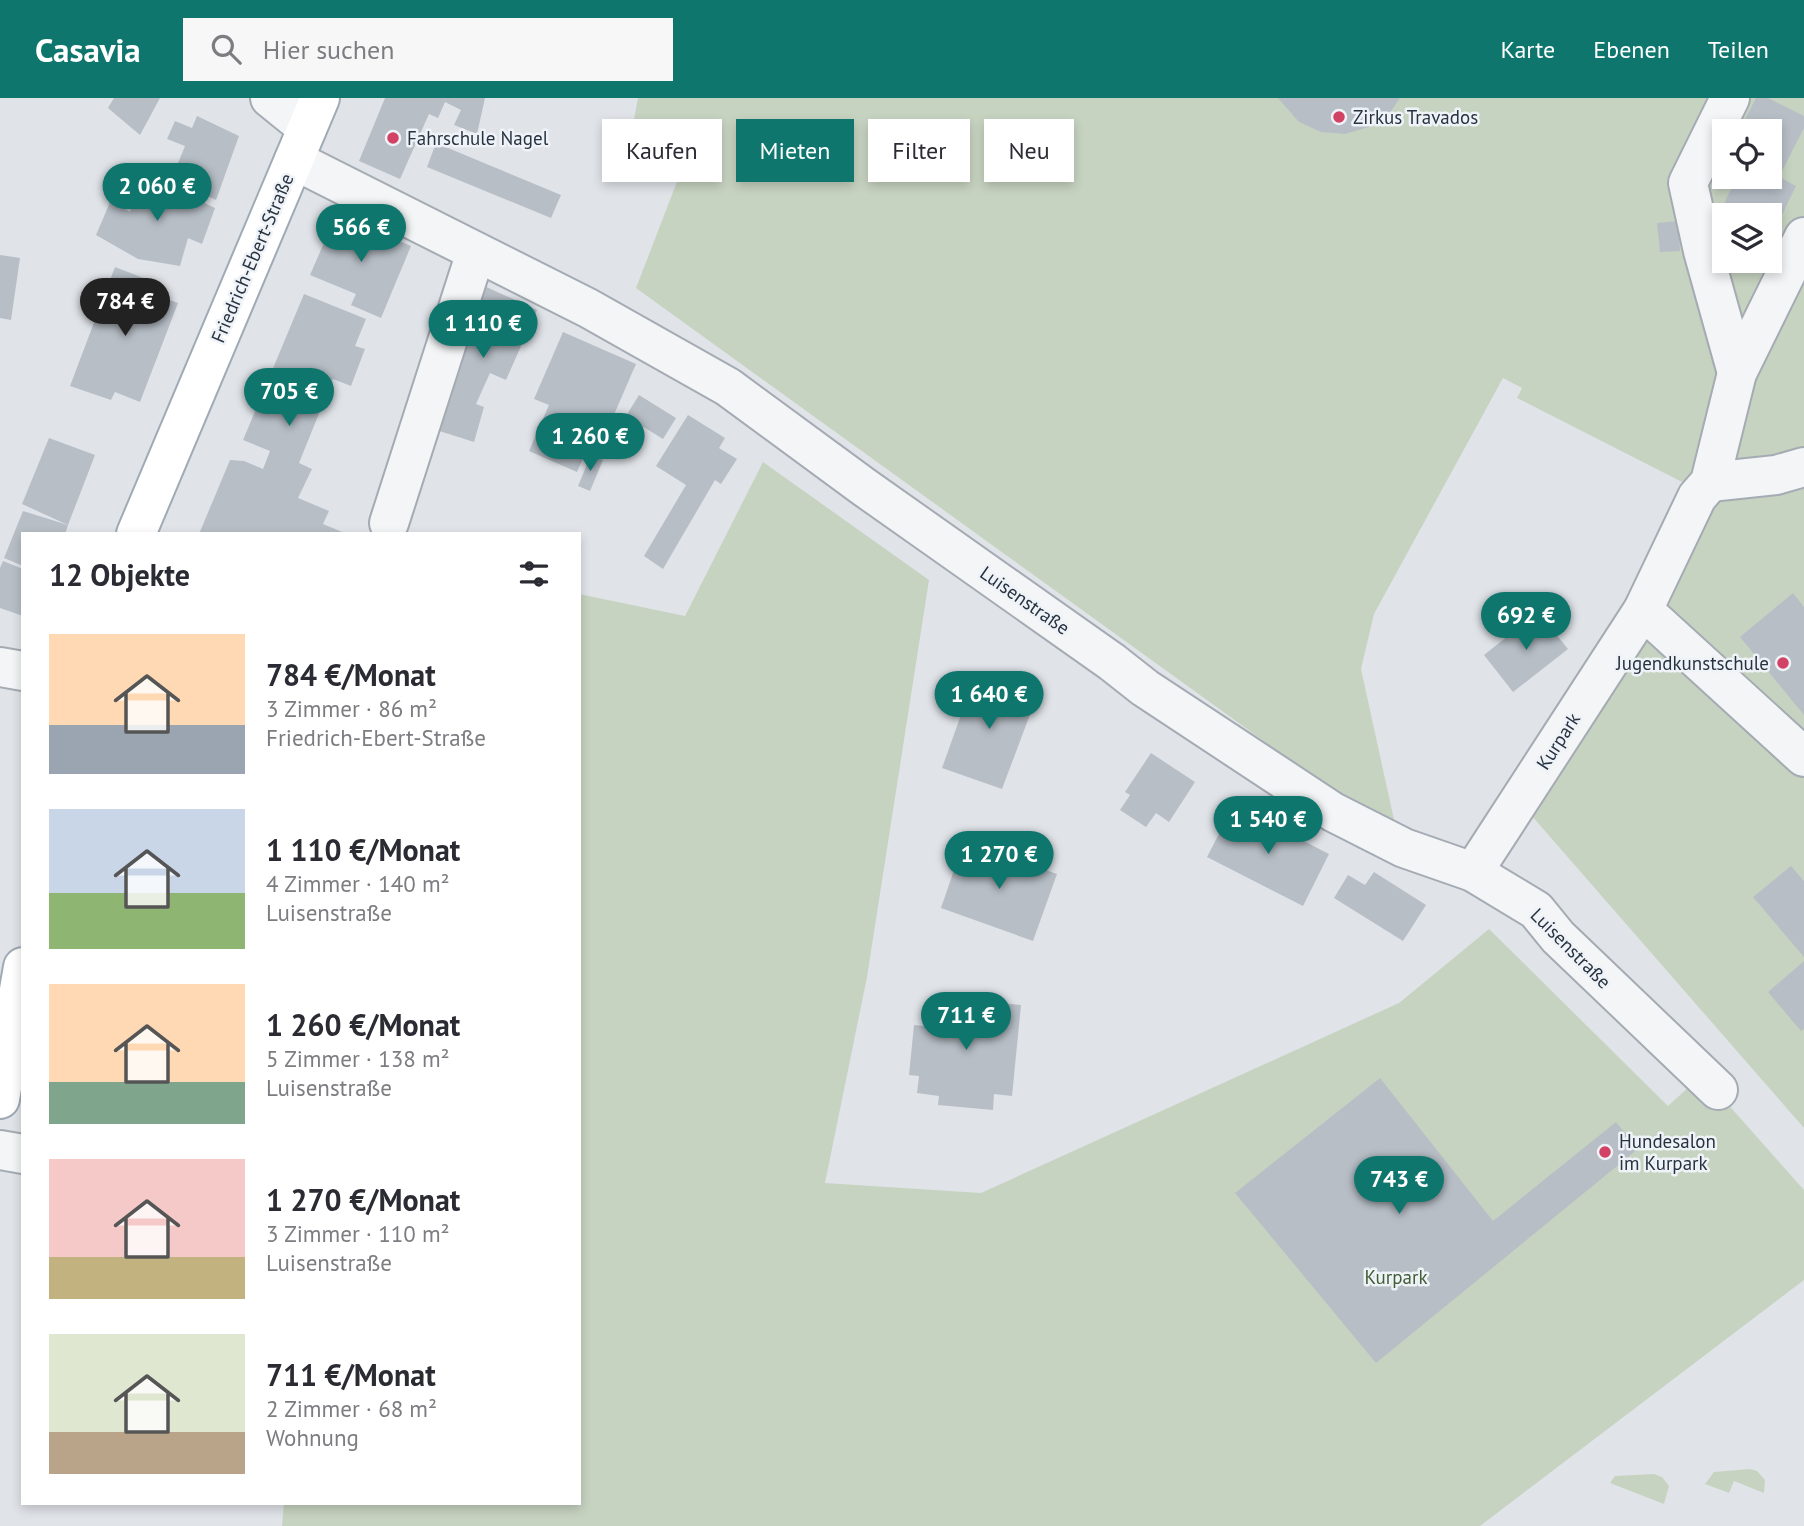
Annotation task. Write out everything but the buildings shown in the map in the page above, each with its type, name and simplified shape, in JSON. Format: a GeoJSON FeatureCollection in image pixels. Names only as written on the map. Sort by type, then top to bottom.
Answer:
{"type":"FeatureCollection","features":[{"type":"Feature","properties":{"kind":"main road","name":"Friedrich-Ebert-Straße"},"geometry":{"type":"LineString","coordinates":[[137,532],[307,129]]}},
{"type":"Feature","properties":{"kind":"main road"},"geometry":{"type":"LineString","coordinates":[[0,1099],[8,1005],[21,972]]}},
{"type":"Feature","properties":{"kind":"street","name":"Luisenstraße"},"geometry":{"type":"LineString","coordinates":[[270,98],[307,129],[476,252],[588,308],[728,387],[1145,688],[1333,812],[1404,848],[1473,872],[1536,911],[1558,937],[1718,1090]]}},
{"type":"Feature","properties":{"kind":"street"},"geometry":{"type":"LineString","coordinates":[[1730,98],[1688,183],[1703,251],[1737,373]]}},
{"type":"Feature","properties":{"kind":"street","name":"Kurpark"},"geometry":{"type":"LineString","coordinates":[[1473,872],[1643,610],[1704,489],[1737,373],[1804,237]]}},
{"type":"Feature","properties":{"kind":"street"},"geometry":{"type":"LineString","coordinates":[[389,523],[476,252]]}},
{"type":"Feature","properties":{"kind":"street"},"geometry":{"type":"LineString","coordinates":[[1704,489],[1804,467]]}},
{"type":"Feature","properties":{"kind":"street"},"geometry":{"type":"LineString","coordinates":[[1643,610],[1804,757]]}},
{"type":"Feature","properties":{"kind":"street"},"geometry":{"type":"LineString","coordinates":[[0,667],[21,671]]}},
{"type":"Feature","properties":{"kind":"street"},"geometry":{"type":"LineString","coordinates":[[0,1150],[21,1154]]}},
{"type":"Feature","properties":{"kind":"green space"},"geometry":{"type":"Polygon","coordinates":[[[638,98],[1804,98],[1804,1128],[1531,815],[1688,485],[1517,398],[1522,388],[1503,378],[1374,614],[1361,669],[1398,838],[636,288],[677,182],[722,182],[722,119],[634,119],[638,98]]]}},
{"type":"Feature","properties":{"kind":"green space","name":"Kurpark"},"geometry":{"type":"Polygon","coordinates":[[[763,462],[929,580],[867,977],[825,1183],[981,1193],[1399,1003],[1489,929],[1668,1106],[1702,1075],[1804,1190],[1804,1280],[1480,1526],[282,1526],[284,1505],[581,1505],[581,594],[685,616],[763,462]]]}},
{"type":"Feature","properties":{"kind":"green space"},"geometry":{"type":"Polygon","coordinates":[[[1750,1469],[1757,1471],[1765,1480],[1764,1493],[1734,1481],[1729,1493],[1705,1484],[1714,1472],[1750,1469]]]}},
{"type":"Feature","properties":{"kind":"green space"},"geometry":{"type":"Polygon","coordinates":[[[1654,1474],[1662,1477],[1669,1486],[1664,1504],[1610,1483],[1615,1476],[1654,1474]]]}},
{"type":"Feature","properties":{"kind":"place","name":"Zirkus Travados"},"geometry":{"type":"Point","coordinates":[1339,117]}},
{"type":"Feature","properties":{"kind":"place","name":"Fahrschule Nagel"},"geometry":{"type":"Point","coordinates":[393,138]}},
{"type":"Feature","properties":{"kind":"place","name":"Jugendkunstschule"},"geometry":{"type":"Point","coordinates":[1783,663]}},
{"type":"Feature","properties":{"kind":"place","name":"Hundesalon im Kurpark"},"geometry":{"type":"Point","coordinates":[1605,1152]}}]}
